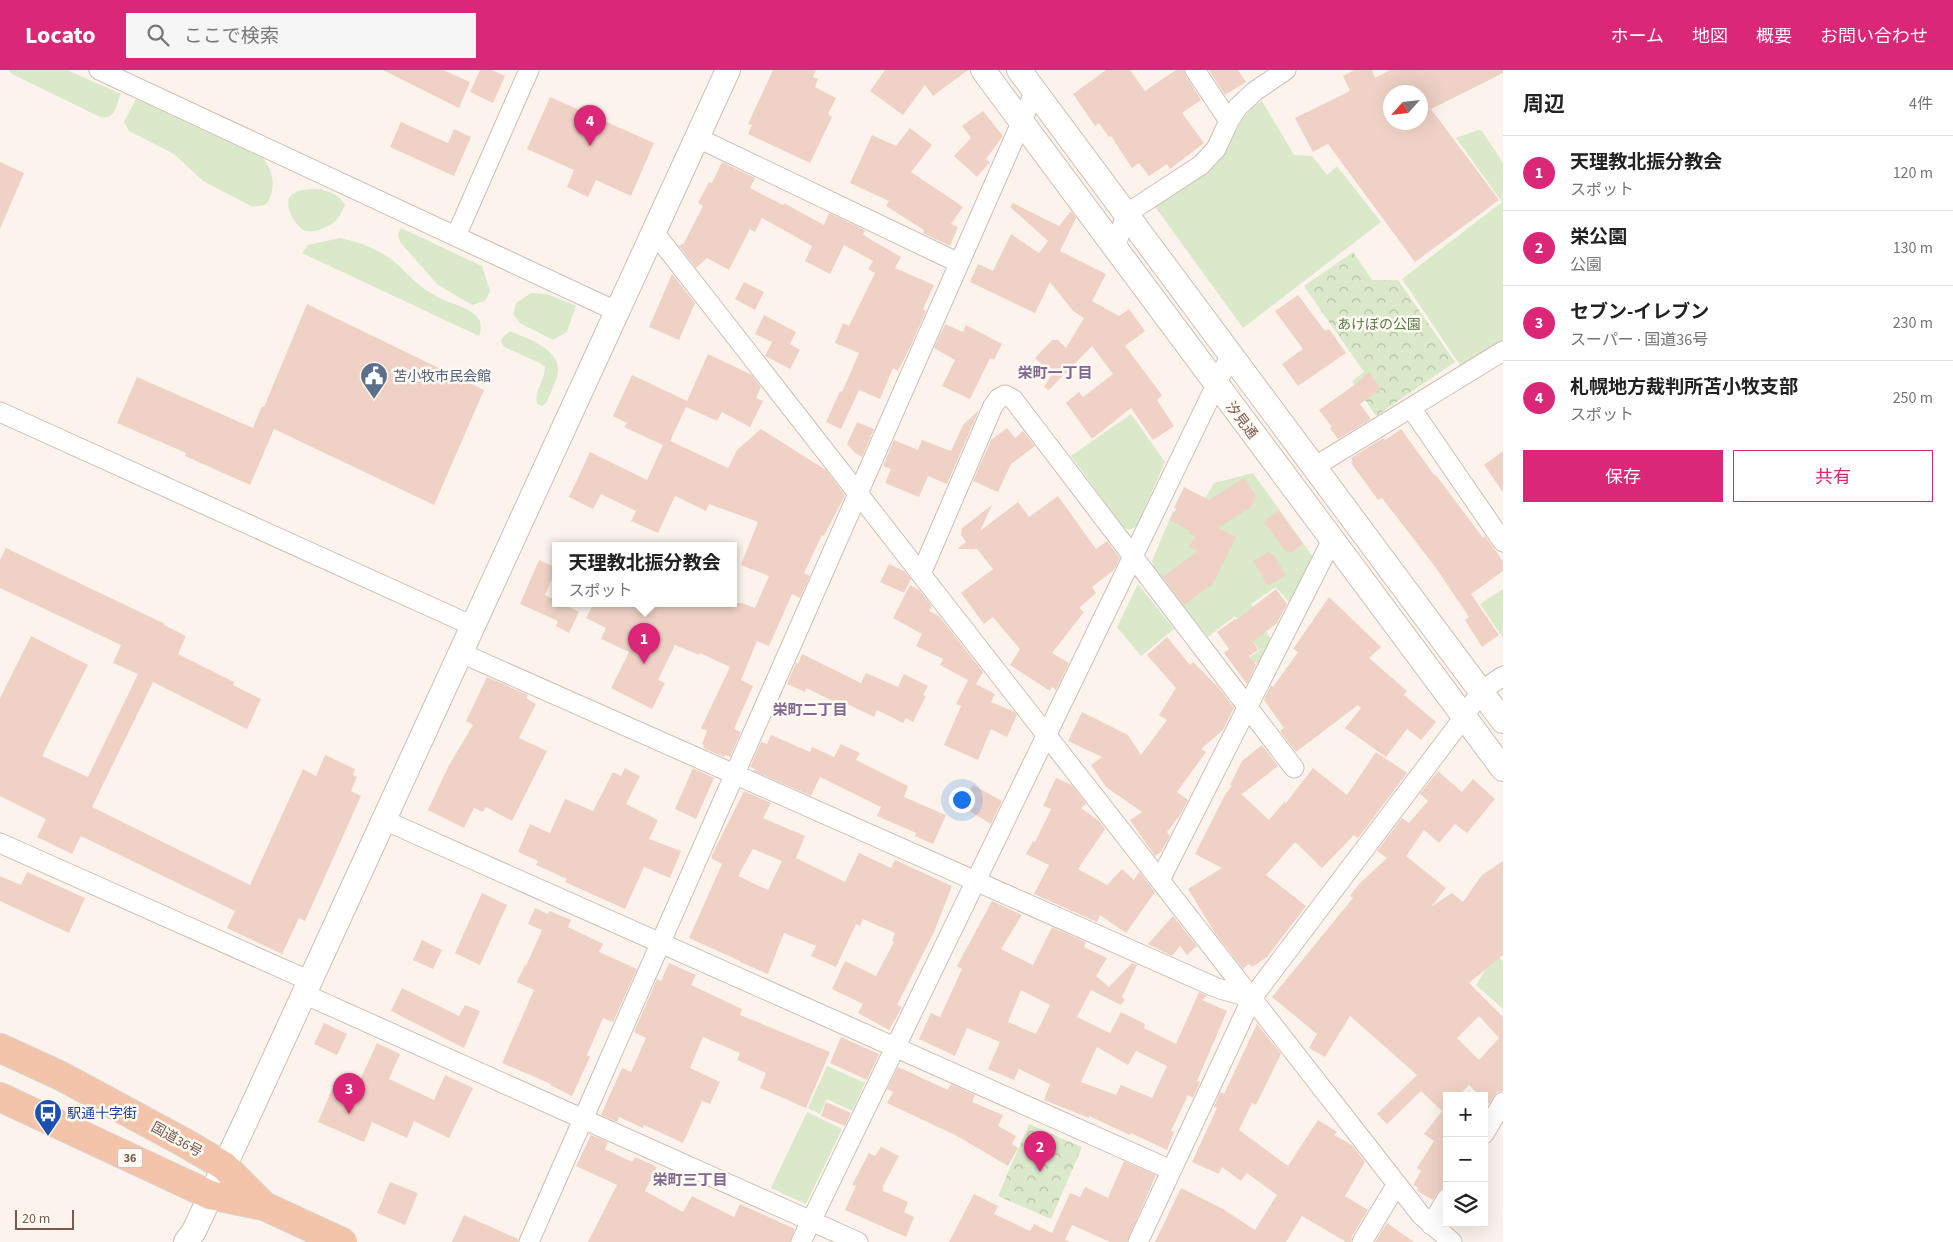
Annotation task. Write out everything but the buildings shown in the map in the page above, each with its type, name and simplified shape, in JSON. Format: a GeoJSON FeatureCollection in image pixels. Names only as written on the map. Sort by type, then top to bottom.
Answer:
{"type":"FeatureCollection","features":[{"type":"Feature","properties":{"kind":"highway","name":"国道36号"},"geometry":{"type":"LineString","coordinates":[[0,1048],[61,1076],[185,1142],[224,1166],[264,1206]]}},
{"type":"Feature","properties":{"kind":"highway","name":"国道36号"},"geometry":{"type":"LineString","coordinates":[[0,1097],[210,1195],[264,1206],[342,1242]]}},
{"type":"Feature","properties":{"kind":"street"},"geometry":{"type":"LineString","coordinates":[[456,236],[529,70]]}},
{"type":"Feature","properties":{"kind":"street"},"geometry":{"type":"LineString","coordinates":[[186,1242],[194,1231],[307,988],[728,70]]}},
{"type":"Feature","properties":{"kind":"street","name":"汐見通"},"geometry":{"type":"LineString","coordinates":[[983,70],[1503,769]]}},
{"type":"Feature","properties":{"kind":"street"},"geometry":{"type":"LineString","coordinates":[[1019,70],[1503,721]]}},
{"type":"Feature","properties":{"kind":"street"},"geometry":{"type":"LineString","coordinates":[[1195,70],[1229,121]]}},
{"type":"Feature","properties":{"kind":"street"},"geometry":{"type":"LineString","coordinates":[[1115,249],[1126,214],[1201,165],[1216,149],[1238,107],[1255,91],[1286,70]]}},
{"type":"Feature","properties":{"kind":"street"},"geometry":{"type":"LineString","coordinates":[[103,71],[618,312]]}},
{"type":"Feature","properties":{"kind":"street"},"geometry":{"type":"LineString","coordinates":[[529,1242],[1035,91]]}},
{"type":"Feature","properties":{"kind":"street"},"geometry":{"type":"LineString","coordinates":[[698,138],[959,263]]}},
{"type":"Feature","properties":{"kind":"street"},"geometry":{"type":"LineString","coordinates":[[654,232],[859,492],[1397,1184],[1431,1225],[1452,1242]]}},
{"type":"Feature","properties":{"kind":"street"},"geometry":{"type":"LineString","coordinates":[[1314,467],[1503,351]]}},
{"type":"Feature","properties":{"kind":"street"},"geometry":{"type":"LineString","coordinates":[[801,1242],[1232,354]]}},
{"type":"Feature","properties":{"kind":"street"},"geometry":{"type":"LineString","coordinates":[[921,574],[993,406],[999,398],[1006,395],[1013,399],[1294,768]]}},
{"type":"Feature","properties":{"kind":"street"},"geometry":{"type":"LineString","coordinates":[[1411,408],[1503,542]]}},
{"type":"Feature","properties":{"kind":"street"},"geometry":{"type":"LineString","coordinates":[[0,412],[473,626]]}},
{"type":"Feature","properties":{"kind":"street"},"geometry":{"type":"LineString","coordinates":[[1160,880],[1332,540]]}},
{"type":"Feature","properties":{"kind":"street"},"geometry":{"type":"LineString","coordinates":[[460,653],[1217,988],[1252,998]]}},
{"type":"Feature","properties":{"kind":"street"},"geometry":{"type":"LineString","coordinates":[[1138,1242],[1252,998],[1464,717],[1481,691],[1503,676]]}},
{"type":"Feature","properties":{"kind":"street"},"geometry":{"type":"LineString","coordinates":[[384,820],[1171,1170]]}},
{"type":"Feature","properties":{"kind":"street"},"geometry":{"type":"LineString","coordinates":[[0,843],[583,1119],[858,1242]]}},
{"type":"Feature","properties":{"kind":"street"},"geometry":{"type":"LineString","coordinates":[[1488,1127],[1503,1102]]}},
{"type":"Feature","properties":{"kind":"street"},"geometry":{"type":"LineString","coordinates":[[1362,1242],[1397,1184]]}},
{"type":"Feature","properties":{"kind":"street"},"geometry":{"type":"LineString","coordinates":[[1431,1225],[1443,1205]]}},
{"type":"Feature","properties":{"kind":"green space"},"geometry":{"type":"Polygon","coordinates":[[[8,70],[67,70],[121,94],[114,112],[109,117],[102,118],[12,74],[8,70]]]}},
{"type":"Feature","properties":{"kind":"green space"},"geometry":{"type":"Polygon","coordinates":[[[136,99],[263,158],[270,169],[273,182],[269,200],[265,205],[253,207],[203,181],[174,154],[129,131],[124,122],[136,99]]]}},
{"type":"Feature","properties":{"kind":"green space"},"geometry":{"type":"Polygon","coordinates":[[[1262,101],[1294,155],[1312,156],[1327,175],[1337,166],[1381,222],[1243,328],[1153,204],[1220,157],[1243,119],[1252,108],[1262,101]]]}},
{"type":"Feature","properties":{"kind":"green space"},"geometry":{"type":"Polygon","coordinates":[[[1478,130],[1482,131],[1503,163],[1503,343],[1462,368],[1402,279],[1502,202],[1456,138],[1478,130]]]}},
{"type":"Feature","properties":{"kind":"green space"},"geometry":{"type":"Polygon","coordinates":[[[318,189],[334,194],[345,205],[333,223],[317,230],[306,231],[294,221],[289,210],[289,199],[291,195],[297,192],[318,189]]]}},
{"type":"Feature","properties":{"kind":"green space"},"geometry":{"type":"Polygon","coordinates":[[[401,228],[482,266],[490,291],[485,301],[472,305],[438,285],[400,242],[398,234],[401,228]]]}},
{"type":"Feature","properties":{"kind":"green space"},"geometry":{"type":"Polygon","coordinates":[[[340,238],[377,250],[396,263],[429,292],[469,310],[480,322],[479,336],[302,253],[308,245],[340,238]]]}},
{"type":"Feature","properties":{"kind":"green space","name":"あけぼの公園"},"geometry":{"type":"Polygon","coordinates":[[[1353,252],[1372,280],[1398,280],[1455,362],[1376,416],[1352,381],[1364,372],[1304,286],[1353,252]]]}},
{"type":"Feature","properties":{"kind":"green space"},"geometry":{"type":"Polygon","coordinates":[[[531,293],[547,294],[576,306],[567,332],[553,340],[520,323],[513,314],[516,303],[531,293]]]}},
{"type":"Feature","properties":{"kind":"green space"},"geometry":{"type":"Polygon","coordinates":[[[510,331],[543,347],[556,360],[558,368],[557,377],[546,403],[542,406],[537,404],[536,399],[545,367],[504,347],[501,342],[502,338],[510,331]]]}},
{"type":"Feature","properties":{"kind":"green space"},"geometry":{"type":"Polygon","coordinates":[[[1131,414],[1165,462],[1137,526],[1129,530],[1122,526],[1071,456],[1131,414]]]}},
{"type":"Feature","properties":{"kind":"green space"},"geometry":{"type":"Polygon","coordinates":[[[1253,473],[1316,561],[1289,602],[1276,587],[1251,604],[1267,627],[1264,629],[1275,644],[1263,672],[1255,662],[1249,666],[1245,661],[1259,650],[1235,616],[1208,637],[1155,571],[1152,561],[1173,511],[1192,521],[1214,483],[1253,473]]]}},
{"type":"Feature","properties":{"kind":"green space"},"geometry":{"type":"Polygon","coordinates":[[[1138,584],[1174,629],[1141,656],[1117,627],[1138,584]]]}},
{"type":"Feature","properties":{"kind":"green space"},"geometry":{"type":"Polygon","coordinates":[[[1503,589],[1503,638],[1480,604],[1503,589]]]}},
{"type":"Feature","properties":{"kind":"green space"},"geometry":{"type":"Polygon","coordinates":[[[1495,954],[1503,961],[1503,1009],[1476,985],[1495,954]]]}},
{"type":"Feature","properties":{"kind":"green space"},"geometry":{"type":"Polygon","coordinates":[[[827,1066],[865,1083],[852,1111],[827,1099],[820,1114],[808,1108],[827,1066]]]}},
{"type":"Feature","properties":{"kind":"green space"},"geometry":{"type":"Polygon","coordinates":[[[807,1112],[842,1129],[806,1204],[771,1188],[807,1112]]]}},
{"type":"Feature","properties":{"kind":"green space"},"geometry":{"type":"Polygon","coordinates":[[[1029,1124],[1082,1147],[1051,1219],[998,1196],[1029,1124]]]}},
{"type":"Feature","properties":{"kind":"place","name":"札幌地方裁判所苫小牧支部"},"geometry":{"type":"Point","coordinates":[590,146]}},
{"type":"Feature","properties":{"kind":"place","name":"苫小牧市民会館"},"geometry":{"type":"Point","coordinates":[374,400]}},
{"type":"Feature","properties":{"kind":"place","name":"天理教北振分教会"},"geometry":{"type":"Point","coordinates":[644,664]}},
{"type":"Feature","properties":{"kind":"place","name":"セブン-イレブン"},"geometry":{"type":"Point","coordinates":[349,1114]}},
{"type":"Feature","properties":{"kind":"place","name":"駅通十字街"},"geometry":{"type":"Point","coordinates":[48,1137]}},
{"type":"Feature","properties":{"kind":"place","name":"栄公園"},"geometry":{"type":"Point","coordinates":[1040,1172]}},
{"type":"Feature","properties":{"kind":"district","name":"栄町一丁目"},"geometry":{"type":"Point","coordinates":[1055,373]}},
{"type":"Feature","properties":{"kind":"district","name":"栄町二丁目"},"geometry":{"type":"Point","coordinates":[810,710]}},
{"type":"Feature","properties":{"kind":"district","name":"栄町三丁目"},"geometry":{"type":"Point","coordinates":[690,1180]}}]}
